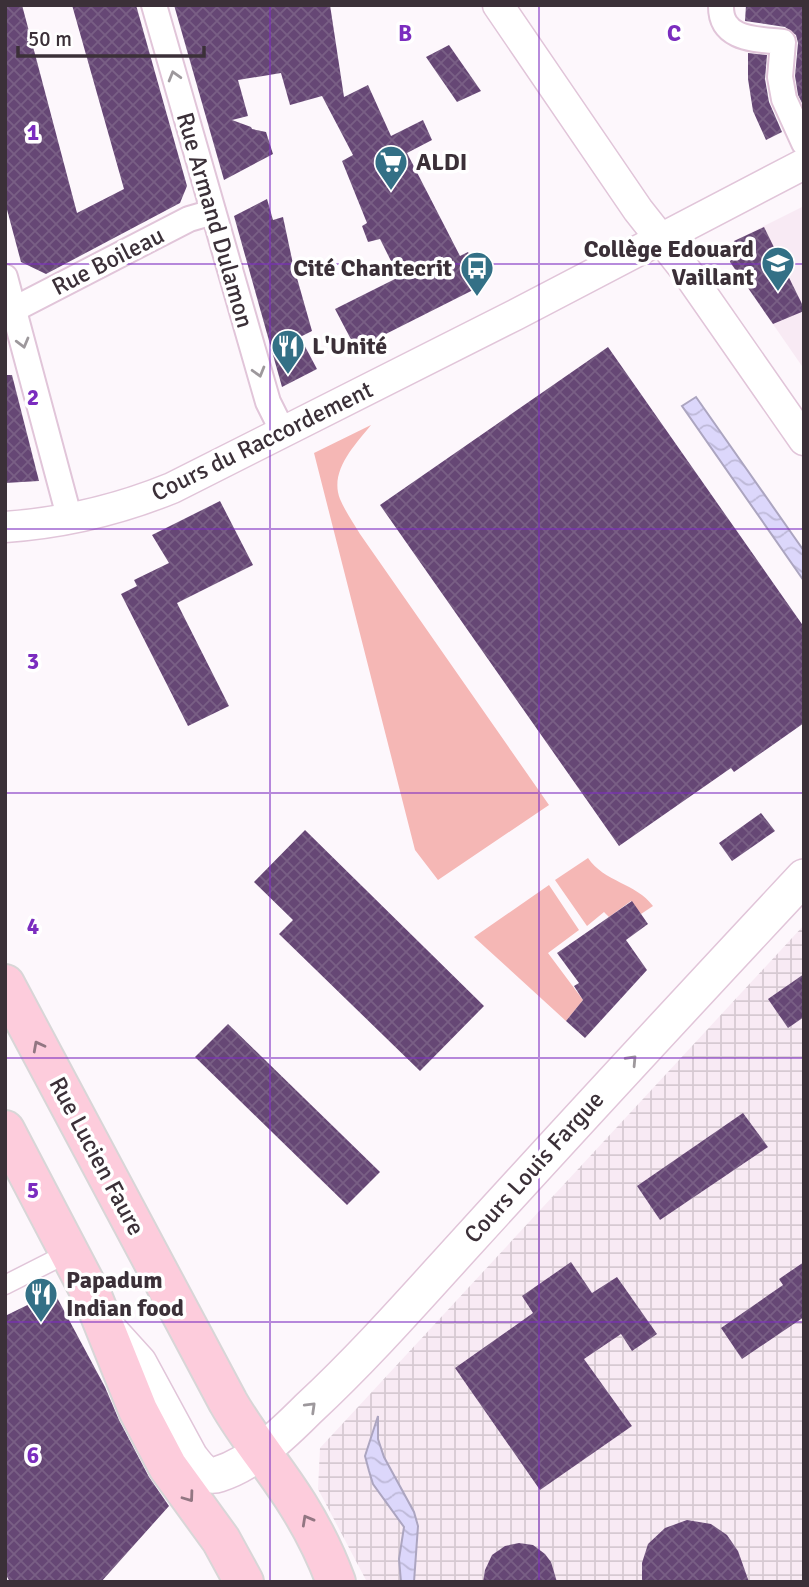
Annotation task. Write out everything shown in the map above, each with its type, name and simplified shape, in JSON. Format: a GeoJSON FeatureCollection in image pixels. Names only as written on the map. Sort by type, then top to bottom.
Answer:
{"type":"FeatureCollection","features":[{"type":"Feature","properties":{"kind":"main road","name":"Cours Louis Fargue"},"geometry":{"type":"LineString","coordinates":[[105,1324],[139,1363],[190,1457],[200,1470],[209,1475],[218,1475],[260,1452],[344,1376],[804,877]]}},
{"type":"Feature","properties":{"kind":"main road","name":"Rue Lucien Faure"},"geometry":{"type":"LineString","coordinates":[[5,984],[228,1402],[298,1505],[336,1582]]}},
{"type":"Feature","properties":{"kind":"main road"},"geometry":{"type":"LineString","coordinates":[[5,1130],[105,1324],[138,1410],[168,1467],[221,1540],[244,1582]]}},
{"type":"Feature","properties":{"kind":"street","name":"Rue Armand Dulamon"},"geometry":{"type":"LineString","coordinates":[[154,5],[268,402],[283,432]]}},
{"type":"Feature","properties":{"kind":"street"},"geometry":{"type":"LineString","coordinates":[[498,5],[630,198],[804,440]]}},
{"type":"Feature","properties":{"kind":"street"},"geometry":{"type":"LineString","coordinates":[[721,5],[728,29],[739,37],[783,42],[780,77],[784,99],[804,142]]}},
{"type":"Feature","properties":{"kind":"street","name":"Cours du Raccordement"},"geometry":{"type":"LineString","coordinates":[[5,527],[70,520],[147,498],[515,315],[804,164]]}},
{"type":"Feature","properties":{"kind":"street","name":"Rue Boileau"},"geometry":{"type":"LineString","coordinates":[[10,312],[189,219],[213,212]]}},
{"type":"Feature","properties":{"kind":"street"},"geometry":{"type":"LineString","coordinates":[[5,277],[10,312],[70,520]]}},
{"type":"Feature","properties":{"kind":"street"},"geometry":{"type":"LineString","coordinates":[[5,1285],[69,1252]]}},
{"type":"Feature","properties":{"kind":"shaded area","name":"Collège Edouard Vaillant"},"geometry":{"type":"Polygon","coordinates":[[[804,206],[804,369],[730,262],[734,241],[804,206]]]}},
{"type":"Feature","properties":{"kind":"shaded area"},"geometry":{"type":"Polygon","coordinates":[[[371,425],[345,459],[338,478],[340,499],[360,534],[549,805],[438,880],[415,850],[314,453],[371,425]]]}},
{"type":"Feature","properties":{"kind":"shaded area"},"geometry":{"type":"Polygon","coordinates":[[[588,858],[603,872],[638,892],[653,906],[641,914],[631,901],[609,917],[604,912],[587,926],[555,880],[588,858]]]}},
{"type":"Feature","properties":{"kind":"shaded area"},"geometry":{"type":"Polygon","coordinates":[[[549,885],[579,930],[548,953],[583,1000],[566,1021],[474,937],[549,885]]]}},
{"type":"Feature","properties":{"kind":"shaded area"},"geometry":{"type":"Polygon","coordinates":[[[804,925],[804,1582],[367,1582],[318,1489],[320,1448],[804,925]]]}},
{"type":"Feature","properties":{"kind":"water"},"geometry":{"type":"Polygon","coordinates":[[[696,397],[804,551],[804,581],[682,406],[696,397]]]}},
{"type":"Feature","properties":{"kind":"water"},"geometry":{"type":"Polygon","coordinates":[[[378,1416],[378,1439],[384,1457],[414,1512],[418,1526],[414,1582],[401,1582],[399,1559],[404,1527],[373,1484],[365,1456],[378,1416]]]}},
{"type":"Feature","properties":{"kind":"building"},"geometry":{"type":"Polygon","coordinates":[[[5,5],[22,5],[77,213],[124,189],[72,5],[136,5],[187,186],[180,203],[46,274],[21,262],[5,202],[5,5]]]}},
{"type":"Feature","properties":{"kind":"building"},"geometry":{"type":"Polygon","coordinates":[[[174,5],[330,5],[344,97],[368,85],[391,136],[423,120],[432,140],[407,153],[460,256],[468,252],[485,284],[356,349],[335,309],[399,277],[380,239],[368,242],[362,226],[367,223],[342,161],[353,155],[322,96],[290,105],[281,73],[238,80],[248,116],[232,120],[266,132],[273,154],[224,180],[174,5]]]}},
{"type":"Feature","properties":{"kind":"building"},"geometry":{"type":"Polygon","coordinates":[[[746,5],[804,5],[804,107],[798,95],[795,76],[798,43],[796,35],[785,27],[745,21],[746,5]]]}},
{"type":"Feature","properties":{"kind":"building"},"geometry":{"type":"Polygon","coordinates":[[[449,45],[481,91],[457,102],[426,57],[449,45]]]}},
{"type":"Feature","properties":{"kind":"building"},"geometry":{"type":"Polygon","coordinates":[[[748,53],[767,55],[765,79],[769,102],[782,132],[766,140],[753,111],[748,79],[748,53]]]}},
{"type":"Feature","properties":{"kind":"building"},"geometry":{"type":"Polygon","coordinates":[[[267,199],[273,220],[283,217],[312,331],[300,337],[317,369],[282,387],[234,216],[267,199]]]}},
{"type":"Feature","properties":{"kind":"building"},"geometry":{"type":"Polygon","coordinates":[[[764,227],[804,308],[804,311],[773,324],[730,262],[734,241],[764,227]]]}},
{"type":"Feature","properties":{"kind":"building"},"geometry":{"type":"Polygon","coordinates":[[[608,347],[804,627],[804,723],[734,772],[731,768],[619,846],[380,505],[608,347]]]}},
{"type":"Feature","properties":{"kind":"building"},"geometry":{"type":"Polygon","coordinates":[[[5,375],[12,375],[39,481],[5,483],[5,375]]]}},
{"type":"Feature","properties":{"kind":"building"},"geometry":{"type":"Polygon","coordinates":[[[220,501],[253,565],[177,603],[229,706],[188,726],[121,594],[137,586],[134,580],[169,563],[152,535],[220,501]]]}},
{"type":"Feature","properties":{"kind":"building"},"geometry":{"type":"Polygon","coordinates":[[[761,813],[775,831],[732,861],[719,843],[761,813]]]}},
{"type":"Feature","properties":{"kind":"building"},"geometry":{"type":"Polygon","coordinates":[[[305,830],[484,1006],[420,1071],[279,934],[293,920],[254,882],[305,830]]]}},
{"type":"Feature","properties":{"kind":"building"},"geometry":{"type":"Polygon","coordinates":[[[632,901],[648,924],[626,940],[647,970],[585,1038],[566,1021],[583,1000],[574,986],[579,983],[557,953],[632,901]]]}},
{"type":"Feature","properties":{"kind":"building"},"geometry":{"type":"Polygon","coordinates":[[[804,974],[804,1017],[788,1028],[768,999],[804,974]]]}},
{"type":"Feature","properties":{"kind":"building"},"geometry":{"type":"Polygon","coordinates":[[[228,1024],[380,1172],[347,1205],[195,1057],[228,1024]]]}},
{"type":"Feature","properties":{"kind":"building"},"geometry":{"type":"Polygon","coordinates":[[[743,1113],[768,1147],[660,1220],[637,1186],[743,1113]]]}},
{"type":"Feature","properties":{"kind":"building"},"geometry":{"type":"Polygon","coordinates":[[[571,1262],[592,1293],[617,1277],[657,1334],[632,1351],[621,1334],[584,1359],[632,1426],[540,1490],[455,1368],[533,1313],[522,1296],[571,1262]]]}},
{"type":"Feature","properties":{"kind":"building"},"geometry":{"type":"Polygon","coordinates":[[[804,1262],[804,1317],[742,1359],[721,1328],[783,1285],[779,1279],[804,1262]]]}},
{"type":"Feature","properties":{"kind":"building"},"geometry":{"type":"Polygon","coordinates":[[[54,1292],[149,1477],[169,1506],[101,1582],[10,1582],[5,1573],[5,1316],[54,1292]]]}},
{"type":"Feature","properties":{"kind":"building"},"geometry":{"type":"Polygon","coordinates":[[[687,1520],[711,1524],[727,1535],[738,1551],[749,1582],[642,1582],[642,1563],[648,1544],[665,1528],[687,1520]]]}},
{"type":"Feature","properties":{"kind":"building"},"geometry":{"type":"Polygon","coordinates":[[[519,1543],[533,1545],[545,1554],[551,1562],[557,1582],[483,1582],[492,1555],[505,1546],[519,1543]]]}},
{"type":"Feature","properties":{"kind":"place","name":"ALDI"},"geometry":{"type":"Point","coordinates":[391,192]}},
{"type":"Feature","properties":{"kind":"place","name":"Collège Edouard Vaillant"},"geometry":{"type":"Point","coordinates":[778,293]}},
{"type":"Feature","properties":{"kind":"place","name":"Cité Chantecrit"},"geometry":{"type":"Point","coordinates":[477,298]}},
{"type":"Feature","properties":{"kind":"place","name":"L'Unité"},"geometry":{"type":"Point","coordinates":[288,376]}},
{"type":"Feature","properties":{"kind":"place","name":"Papadum Indian food"},"geometry":{"type":"Point","coordinates":[41,1324]}}]}
